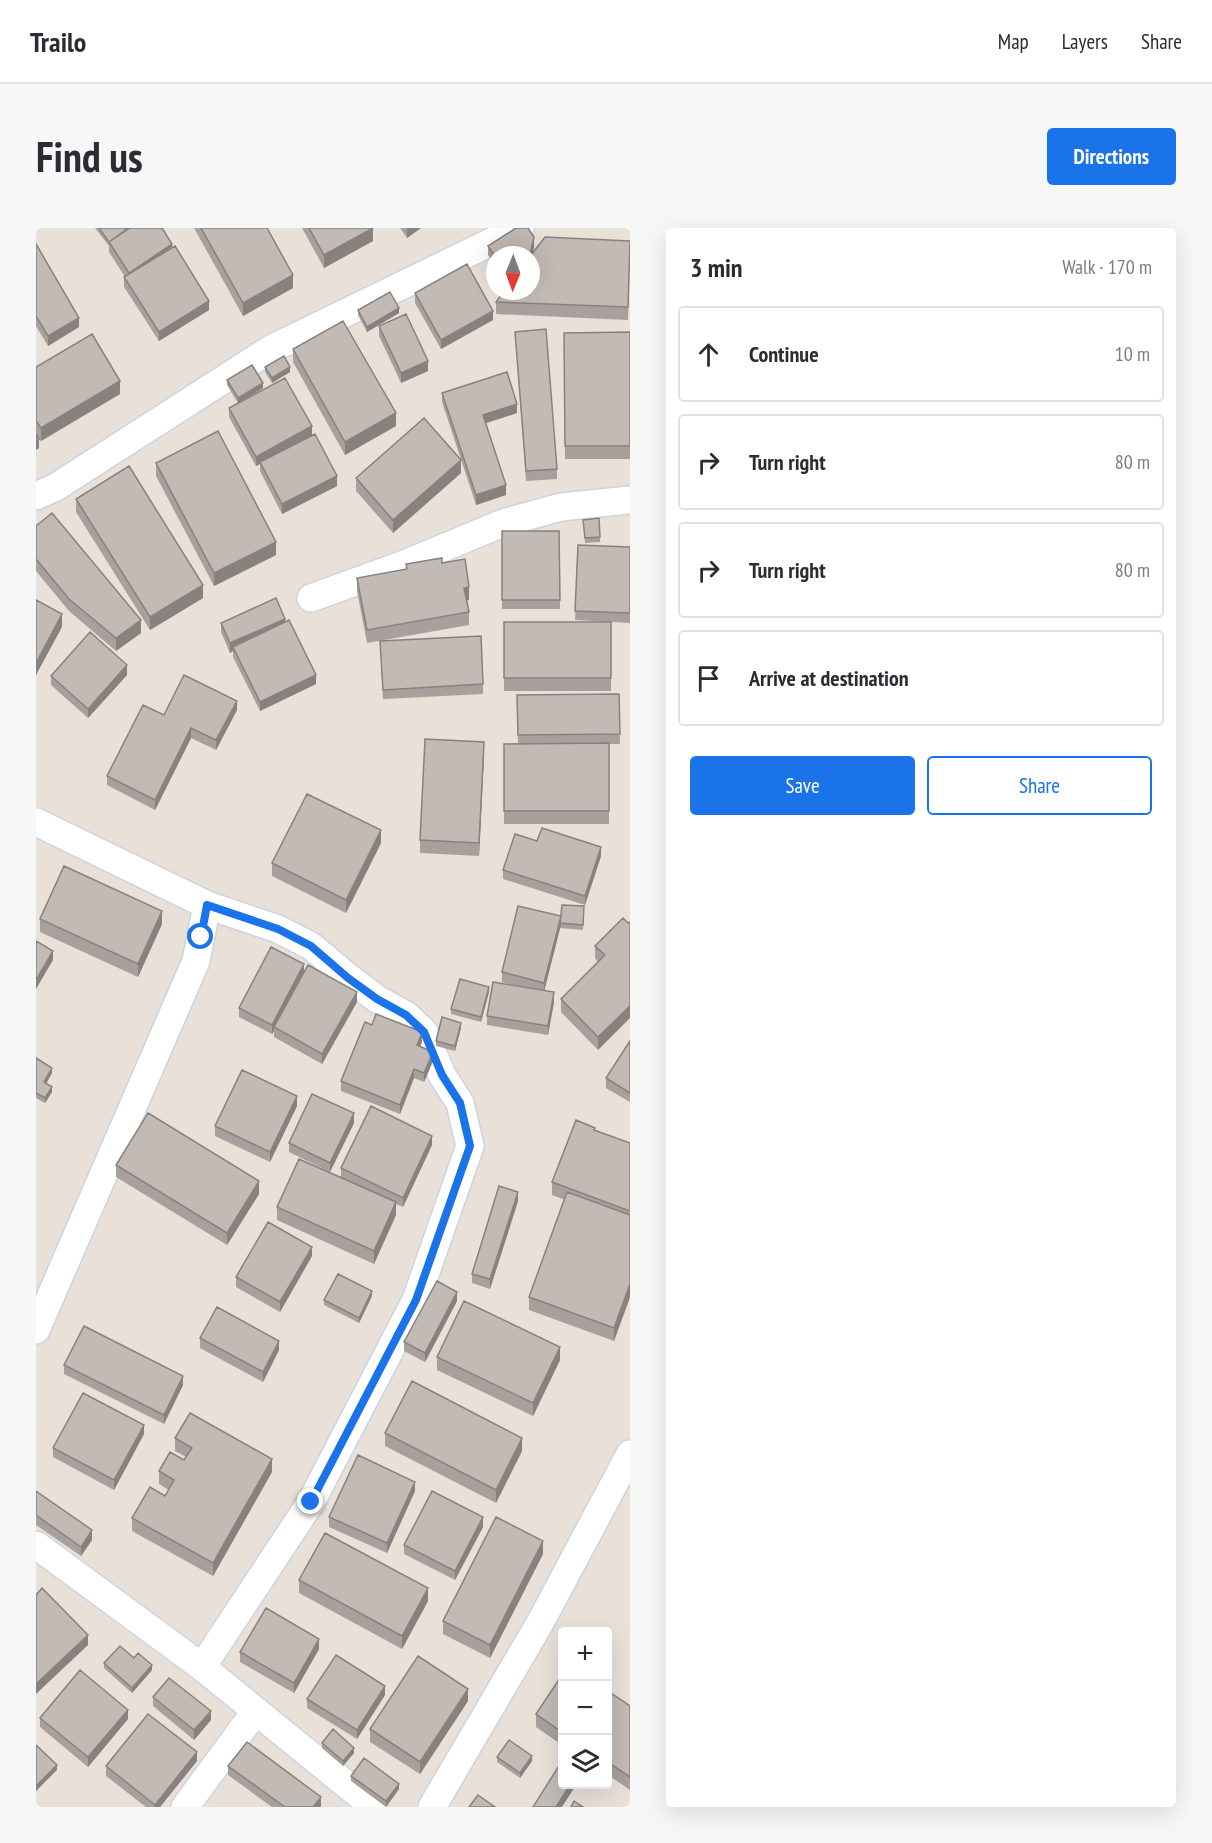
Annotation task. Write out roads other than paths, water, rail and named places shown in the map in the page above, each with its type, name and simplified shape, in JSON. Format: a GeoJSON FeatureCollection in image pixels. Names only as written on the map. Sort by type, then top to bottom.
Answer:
{"type":"FeatureCollection","features":[{"type":"Feature","properties":{"kind":"street"},"geometry":{"type":"LineString","coordinates":[[36,496],[56,487],[271,350],[520,228]]}},
{"type":"Feature","properties":{"kind":"street"},"geometry":{"type":"LineString","coordinates":[[311,598],[503,523],[561,507],[630,500]]}},
{"type":"Feature","properties":{"kind":"street"},"geometry":{"type":"LineString","coordinates":[[36,822],[207,905],[278,929],[311,946],[348,978],[377,999],[406,1015],[424,1032],[442,1075],[460,1103],[470,1146],[416,1300],[311,1502],[202,1667]]}},
{"type":"Feature","properties":{"kind":"street"},"geometry":{"type":"LineString","coordinates":[[36,1330],[196,962],[207,905]]}},
{"type":"Feature","properties":{"kind":"street"},"geometry":{"type":"LineString","coordinates":[[432,1807],[540,1623],[630,1454]]}},
{"type":"Feature","properties":{"kind":"street"},"geometry":{"type":"LineString","coordinates":[[36,1545],[202,1667],[374,1807]]}},
{"type":"Feature","properties":{"kind":"street"},"geometry":{"type":"LineString","coordinates":[[185,1807],[255,1712]]}}]}
